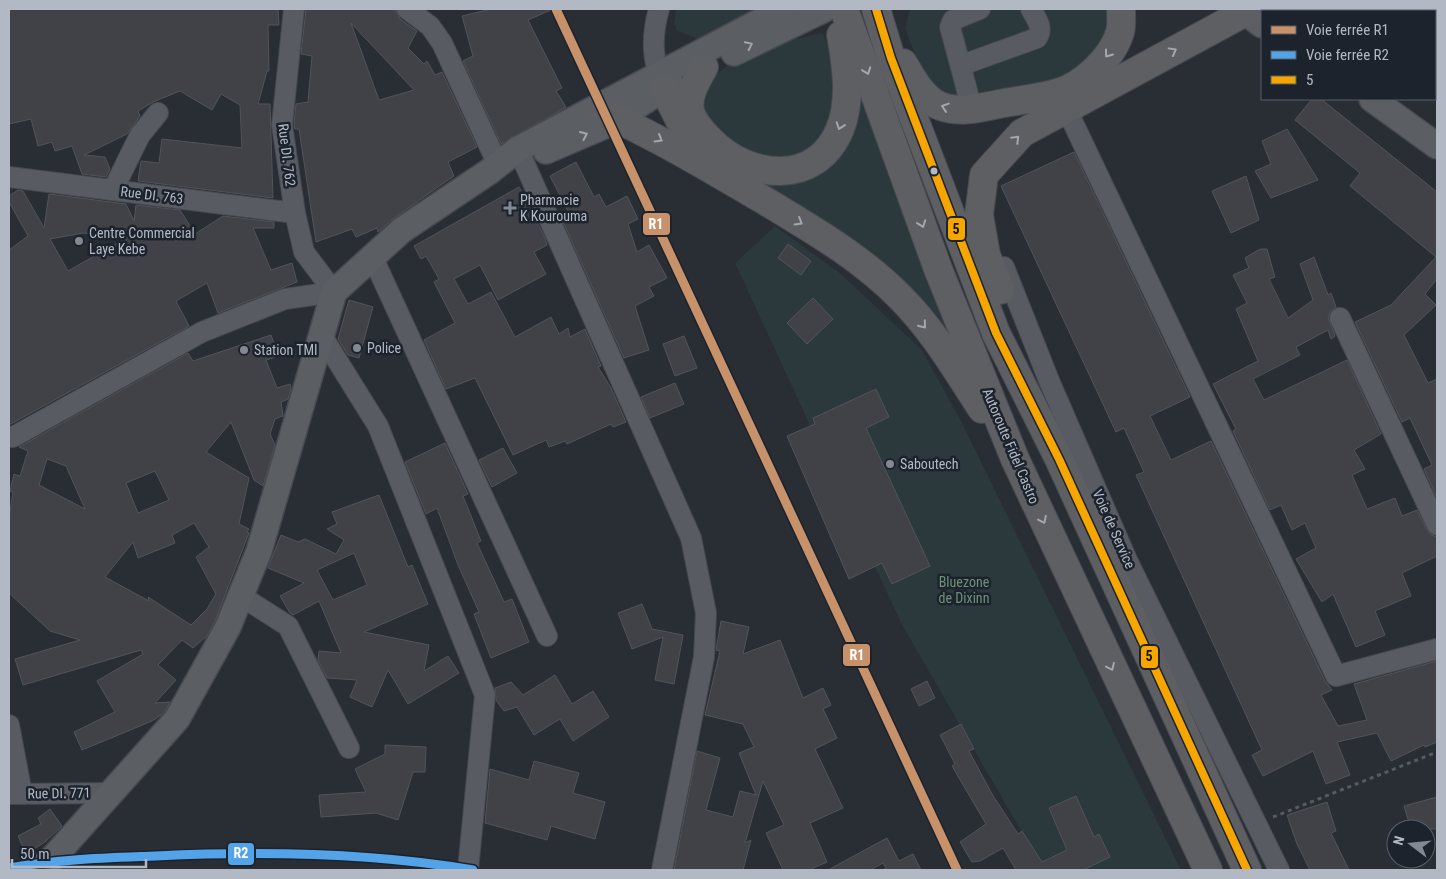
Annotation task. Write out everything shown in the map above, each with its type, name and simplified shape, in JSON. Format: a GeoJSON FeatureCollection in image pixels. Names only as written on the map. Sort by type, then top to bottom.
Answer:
{"type":"FeatureCollection","features":[{"type":"Feature","properties":{"kind":"highway"},"geometry":{"type":"LineString","coordinates":[[667,78],[690,111],[702,133],[722,152],[757,170],[797,169],[814,161],[829,146],[840,128],[846,103],[848,80],[837,9]]}},
{"type":"Feature","properties":{"kind":"highway","name":"Autoroute Fidel Castro"},"geometry":{"type":"LineString","coordinates":[[844,9],[938,269],[1015,459],[1208,870]]}},
{"type":"Feature","properties":{"kind":"highway"},"geometry":{"type":"LineString","coordinates":[[878,16],[914,81],[938,105],[955,110],[972,109],[1059,93],[1093,73],[1112,50],[1121,31],[1121,9]]}},
{"type":"Feature","properties":{"kind":"highway"},"geometry":{"type":"LineString","coordinates":[[1059,459],[986,254],[979,215],[984,175],[1022,133],[1254,13]]}},
{"type":"Feature","properties":{"kind":"highway"},"geometry":{"type":"LineString","coordinates":[[878,16],[891,58],[996,333],[1059,459],[1247,870]]}},
{"type":"Feature","properties":{"kind":"highway"},"geometry":{"type":"LineString","coordinates":[[690,111],[690,96],[704,67]]}},
{"type":"Feature","properties":{"kind":"highway"},"geometry":{"type":"LineString","coordinates":[[667,78],[683,130],[713,170]]}},
{"type":"Feature","properties":{"kind":"highway"},"geometry":{"type":"LineString","coordinates":[[615,118],[713,170],[825,238],[902,298],[940,345],[1015,459]]}},
{"type":"Feature","properties":{"kind":"main road"},"geometry":{"type":"LineString","coordinates":[[37,870],[51,860],[177,719],[228,627],[259,551],[334,292],[402,230],[494,168],[780,17],[825,9]]}},
{"type":"Feature","properties":{"kind":"main road"},"geometry":{"type":"LineString","coordinates":[[521,155],[609,124],[667,78],[704,67],[780,17]]}},
{"type":"Feature","properties":{"kind":"main road"},"geometry":{"type":"LineString","coordinates":[[1373,100],[1437,146]]}},
{"type":"Feature","properties":{"kind":"street","name":"Rue DI. 762"},"geometry":{"type":"LineString","coordinates":[[294,9],[282,125],[295,213],[304,252],[334,292]]}},
{"type":"Feature","properties":{"kind":"street"},"geometry":{"type":"LineString","coordinates":[[407,9],[430,26],[442,43],[494,168]]}},
{"type":"Feature","properties":{"kind":"street"},"geometry":{"type":"LineString","coordinates":[[658,9],[654,25],[653,46],[667,78]]}},
{"type":"Feature","properties":{"kind":"street"},"geometry":{"type":"LineString","coordinates":[[666,9],[664,38],[667,78]]}},
{"type":"Feature","properties":{"kind":"street"},"geometry":{"type":"LineString","coordinates":[[972,109],[951,23],[980,9]]}},
{"type":"Feature","properties":{"kind":"street"},"geometry":{"type":"LineString","coordinates":[[962,65],[1037,38],[1040,33],[1039,23],[1031,9]]}},
{"type":"Feature","properties":{"kind":"street"},"geometry":{"type":"LineString","coordinates":[[1067,110],[1336,676],[1437,649]]}},
{"type":"Feature","properties":{"kind":"street"},"geometry":{"type":"LineString","coordinates":[[112,190],[140,135],[158,113]]}},
{"type":"Feature","properties":{"kind":"street"},"geometry":{"type":"LineString","coordinates":[[521,155],[691,538],[706,613],[704,657],[662,870]]}},
{"type":"Feature","properties":{"kind":"street","name":"Voie de Service"},"geometry":{"type":"LineString","coordinates":[[984,175],[989,225],[1050,384],[1127,560],[1278,870]]}},
{"type":"Feature","properties":{"kind":"street","name":"Rue DI. 763"},"geometry":{"type":"LineString","coordinates":[[9,177],[295,213]]}},
{"type":"Feature","properties":{"kind":"street"},"geometry":{"type":"LineString","coordinates":[[372,256],[547,636]]}},
{"type":"Feature","properties":{"kind":"street"},"geometry":{"type":"LineString","coordinates":[[10,442],[202,332],[285,299],[334,292]]}},
{"type":"Feature","properties":{"kind":"street"},"geometry":{"type":"LineString","coordinates":[[1340,318],[1437,525]]}},
{"type":"Feature","properties":{"kind":"street"},"geometry":{"type":"LineString","coordinates":[[322,336],[378,426],[485,695],[468,870]]}},
{"type":"Feature","properties":{"kind":"street"},"geometry":{"type":"LineString","coordinates":[[241,596],[288,626],[349,748]]}},
{"type":"Feature","properties":{"kind":"street"},"geometry":{"type":"LineString","coordinates":[[9,725],[15,794]]}},
{"type":"Feature","properties":{"kind":"street","name":"Rue DI. 771"},"geometry":{"type":"LineString","coordinates":[[15,794],[110,792]]}},
{"type":"Feature","properties":{"kind":"path"},"geometry":{"type":"LineString","coordinates":[[1256,824],[1437,752]]}},
{"type":"Feature","properties":{"kind":"green space"},"geometry":{"type":"Polygon","coordinates":[[[676,9],[756,9],[699,39],[677,31],[674,23],[676,9]]]}},
{"type":"Feature","properties":{"kind":"green space"},"geometry":{"type":"Polygon","coordinates":[[[910,9],[1115,9],[1106,42],[1072,74],[1044,86],[974,100],[940,91],[922,73],[905,28],[910,9]]]}},
{"type":"Feature","properties":{"kind":"green space"},"geometry":{"type":"Polygon","coordinates":[[[823,33],[834,70],[836,108],[833,120],[821,146],[797,157],[782,159],[751,153],[724,137],[706,112],[702,93],[706,84],[727,67],[752,53],[794,39],[823,33]]]}},
{"type":"Feature","properties":{"kind":"green space"},"geometry":{"type":"Polygon","coordinates":[[[854,51],[973,371],[737,168],[817,169],[854,51]]]}},
{"type":"Feature","properties":{"kind":"green space","name":"Bluezone de Dixinn"},"geometry":{"type":"Polygon","coordinates":[[[775,226],[841,274],[922,350],[961,421],[1181,870],[1047,870],[1020,829],[901,623],[735,263],[775,226]]]}},
{"type":"Feature","properties":{"kind":"building"},"geometry":{"type":"Polygon","coordinates":[[[9,9],[278,9],[279,25],[268,25],[269,71],[267,71],[258,104],[270,104],[273,198],[138,181],[141,161],[159,163],[162,139],[242,148],[240,105],[221,94],[212,110],[180,91],[153,102],[138,111],[140,116],[127,134],[84,155],[105,157],[110,169],[106,177],[82,174],[72,146],[55,151],[52,142],[38,146],[31,119],[9,124],[9,9]]]}},
{"type":"Feature","properties":{"kind":"building"},"geometry":{"type":"Polygon","coordinates":[[[306,9],[392,9],[396,11],[400,19],[417,31],[408,48],[424,64],[427,61],[435,75],[442,72],[477,147],[448,162],[454,176],[394,218],[378,232],[377,228],[356,237],[352,229],[316,242],[299,129],[295,129],[294,125],[296,104],[308,102],[312,56],[301,54],[306,9]],[[351,23],[379,100],[414,90],[351,23]]]}},
{"type":"Feature","properties":{"kind":"building"},"geometry":{"type":"Polygon","coordinates":[[[491,9],[553,9],[528,20],[562,88],[556,91],[566,107],[501,144],[463,61],[473,56],[462,16],[491,9]]]}},
{"type":"Feature","properties":{"kind":"building"},"geometry":{"type":"Polygon","coordinates":[[[1311,100],[1322,100],[1437,192],[1437,279],[1425,294],[1436,305],[1404,335],[1428,383],[1437,379],[1437,498],[1424,469],[1432,465],[1410,418],[1402,422],[1355,322],[1391,305],[1436,257],[1350,186],[1360,173],[1295,120],[1311,100]]]}},
{"type":"Feature","properties":{"kind":"building"},"geometry":{"type":"Polygon","coordinates":[[[1287,129],[1318,180],[1271,198],[1255,171],[1271,164],[1262,141],[1287,129]]]}},
{"type":"Feature","properties":{"kind":"building"},"geometry":{"type":"Polygon","coordinates":[[[1074,152],[1190,397],[1150,416],[1171,460],[1211,441],[1325,681],[1332,690],[1321,695],[1338,726],[1367,720],[1354,684],[1437,661],[1437,742],[1425,747],[1424,745],[1391,761],[1377,733],[1337,742],[1350,775],[1326,784],[1313,751],[1263,776],[1252,755],[1262,750],[1136,475],[1144,472],[1124,428],[1116,432],[1001,186],[1074,152]]]}},
{"type":"Feature","properties":{"kind":"building"},"geometry":{"type":"Polygon","coordinates":[[[576,162],[594,197],[599,194],[606,207],[627,196],[638,219],[628,224],[637,252],[649,245],[667,278],[649,287],[654,296],[635,306],[649,350],[624,358],[560,215],[568,211],[550,176],[576,162]]]}},
{"type":"Feature","properties":{"kind":"building"},"geometry":{"type":"Polygon","coordinates":[[[1246,176],[1259,220],[1231,233],[1212,191],[1246,176]]]}},
{"type":"Feature","properties":{"kind":"building"},"geometry":{"type":"Polygon","coordinates":[[[519,187],[545,238],[547,245],[534,252],[546,274],[498,300],[480,265],[454,279],[468,304],[491,292],[515,337],[551,317],[559,334],[568,328],[570,337],[585,329],[601,366],[598,367],[611,388],[626,422],[613,427],[611,424],[567,444],[565,441],[549,447],[546,440],[513,455],[475,378],[446,389],[424,340],[455,323],[434,282],[439,279],[426,256],[421,259],[414,246],[519,187]]]}},
{"type":"Feature","properties":{"kind":"building"},"geometry":{"type":"Polygon","coordinates":[[[18,190],[23,191],[44,228],[49,194],[126,204],[134,221],[136,205],[180,210],[195,234],[223,216],[274,222],[274,228],[253,228],[271,270],[292,263],[297,282],[218,313],[207,283],[176,301],[189,326],[9,425],[9,250],[28,236],[9,202],[9,196],[18,190]],[[83,233],[50,239],[68,271],[128,237],[83,233]]]}},
{"type":"Feature","properties":{"kind":"building"},"geometry":{"type":"Polygon","coordinates":[[[788,244],[811,261],[801,275],[778,258],[788,244]]]}},
{"type":"Feature","properties":{"kind":"building"},"geometry":{"type":"Polygon","coordinates":[[[1260,249],[1267,249],[1275,277],[1269,279],[1288,318],[1313,300],[1300,264],[1314,257],[1328,295],[1331,293],[1336,307],[1328,317],[1335,336],[1331,339],[1328,330],[1296,347],[1300,355],[1253,379],[1264,400],[1347,360],[1381,434],[1354,450],[1365,469],[1352,475],[1367,509],[1395,498],[1402,516],[1417,510],[1427,530],[1431,535],[1437,537],[1437,556],[1402,573],[1411,596],[1375,611],[1385,635],[1356,647],[1333,594],[1322,602],[1296,559],[1316,548],[1305,523],[1292,530],[1281,505],[1270,510],[1233,431],[1236,429],[1213,384],[1258,361],[1236,309],[1247,303],[1233,275],[1249,268],[1245,258],[1260,249]]]}},
{"type":"Feature","properties":{"kind":"building"},"geometry":{"type":"Polygon","coordinates":[[[813,298],[833,319],[807,344],[787,323],[813,298]]]}},
{"type":"Feature","properties":{"kind":"building"},"geometry":{"type":"Polygon","coordinates":[[[349,300],[373,307],[359,358],[348,355],[338,339],[349,300]]]}},
{"type":"Feature","properties":{"kind":"building"},"geometry":{"type":"Polygon","coordinates":[[[271,335],[279,356],[266,360],[277,388],[290,384],[291,388],[288,399],[281,402],[283,416],[275,419],[270,434],[275,445],[263,486],[254,480],[231,422],[206,452],[249,478],[239,524],[249,529],[247,532],[249,533],[215,621],[207,636],[193,648],[182,640],[158,665],[176,680],[155,703],[170,702],[164,713],[152,721],[82,750],[74,732],[115,712],[97,681],[143,654],[141,650],[23,685],[15,659],[80,640],[50,631],[9,593],[9,518],[13,492],[10,491],[14,474],[20,476],[28,451],[19,447],[188,353],[193,361],[271,335]],[[47,459],[39,485],[85,509],[66,466],[47,459]],[[155,471],[126,483],[138,513],[169,500],[155,471]],[[194,523],[172,535],[175,543],[138,558],[133,542],[105,577],[149,601],[148,597],[191,625],[207,609],[216,594],[196,557],[209,547],[194,523]]]}},
{"type":"Feature","properties":{"kind":"building"},"geometry":{"type":"Polygon","coordinates":[[[684,336],[697,368],[675,376],[663,344],[684,336]]]}},
{"type":"Feature","properties":{"kind":"building"},"geometry":{"type":"Polygon","coordinates":[[[675,383],[684,404],[650,418],[641,397],[675,383]]]}},
{"type":"Feature","properties":{"kind":"building"},"geometry":{"type":"Polygon","coordinates":[[[876,389],[889,417],[866,428],[930,566],[892,584],[882,563],[849,579],[787,436],[815,424],[813,418],[876,389]]]}},
{"type":"Feature","properties":{"kind":"building"},"geometry":{"type":"Polygon","coordinates":[[[445,443],[468,494],[463,496],[481,541],[477,543],[504,602],[512,599],[529,642],[491,658],[474,614],[479,612],[458,565],[437,508],[426,514],[405,462],[445,443]]]}},
{"type":"Feature","properties":{"kind":"building"},"geometry":{"type":"Polygon","coordinates":[[[503,448],[517,473],[492,487],[479,460],[503,448]]]}},
{"type":"Feature","properties":{"kind":"building"},"geometry":{"type":"Polygon","coordinates":[[[379,495],[408,567],[412,565],[428,604],[364,632],[429,645],[424,671],[448,656],[459,673],[408,704],[388,670],[372,707],[350,697],[357,680],[327,678],[318,660],[319,651],[341,653],[319,601],[293,615],[280,596],[304,583],[268,568],[281,535],[298,542],[305,539],[336,554],[344,540],[327,529],[337,524],[332,512],[379,495]],[[354,553],[317,570],[333,600],[367,585],[354,553]]]}},
{"type":"Feature","properties":{"kind":"building"},"geometry":{"type":"Polygon","coordinates":[[[642,604],[652,629],[683,635],[674,684],[655,680],[663,637],[632,649],[618,613],[642,604]]]}},
{"type":"Feature","properties":{"kind":"building"},"geometry":{"type":"Polygon","coordinates":[[[721,621],[749,627],[743,654],[780,640],[803,698],[823,688],[831,705],[823,709],[837,738],[815,749],[843,808],[810,823],[827,862],[809,870],[783,870],[766,833],[784,825],[763,781],[745,843],[751,840],[743,870],[674,870],[697,751],[720,758],[706,810],[733,817],[740,791],[756,795],[739,753],[754,747],[743,724],[705,715],[720,651],[716,650],[721,621]]]}},
{"type":"Feature","properties":{"kind":"building"},"geometry":{"type":"Polygon","coordinates":[[[555,675],[572,704],[593,691],[609,717],[573,741],[560,719],[534,735],[517,707],[504,711],[496,700],[495,688],[511,682],[523,695],[555,675]]]}},
{"type":"Feature","properties":{"kind":"building"},"geometry":{"type":"Polygon","coordinates":[[[927,681],[935,698],[919,706],[911,689],[927,681]]]}},
{"type":"Feature","properties":{"kind":"building"},"geometry":{"type":"Polygon","coordinates":[[[961,724],[974,749],[969,751],[992,794],[1018,834],[1022,831],[1042,862],[1067,850],[1049,808],[1076,796],[1094,837],[1099,834],[1110,857],[1083,870],[1016,870],[1003,848],[980,861],[972,862],[960,842],[986,824],[952,766],[955,764],[940,735],[961,724]]]}},
{"type":"Feature","properties":{"kind":"building"},"geometry":{"type":"Polygon","coordinates":[[[385,745],[426,747],[425,772],[413,772],[398,820],[376,813],[321,817],[319,795],[366,792],[355,769],[385,754],[385,745]]]}},
{"type":"Feature","properties":{"kind":"building"},"geometry":{"type":"Polygon","coordinates":[[[534,761],[579,773],[573,793],[605,802],[595,839],[551,826],[547,840],[485,823],[490,769],[529,780],[534,761]]]}},
{"type":"Feature","properties":{"kind":"building"},"geometry":{"type":"Polygon","coordinates":[[[1437,797],[1437,829],[1436,819],[1408,819],[1404,806],[1437,797]]]}},
{"type":"Feature","properties":{"kind":"building"},"geometry":{"type":"Polygon","coordinates":[[[1327,802],[1336,831],[1331,833],[1349,870],[1310,870],[1297,844],[1287,815],[1327,802]]]}},
{"type":"Feature","properties":{"kind":"building"},"geometry":{"type":"Polygon","coordinates":[[[50,809],[62,826],[45,842],[26,854],[18,836],[41,824],[38,818],[50,809]]]}},
{"type":"Feature","properties":{"kind":"building"},"geometry":{"type":"Polygon","coordinates":[[[887,838],[899,861],[913,854],[921,870],[883,870],[886,868],[883,863],[870,870],[828,870],[887,838]]]}},
{"type":"Feature","properties":{"kind":"railway"},"geometry":{"type":"LineString","coordinates":[[9,868],[100,858],[275,853],[354,856],[473,870]]}},
{"type":"Feature","properties":{"kind":"rail line","name":"R1"},"geometry":{"type":"LineString","coordinates":[[556,9],[957,870]]}},
{"type":"Feature","properties":{"kind":"rail line","name":"R2"},"geometry":{"type":"LineString","coordinates":[[9,868],[100,858],[275,853],[354,856],[473,870]]}},
{"type":"Feature","properties":{"kind":"transit line","name":"5"},"geometry":{"type":"LineString","coordinates":[[876,9],[891,58],[996,333],[1059,459],[1247,870]]}},
{"type":"Feature","properties":{"kind":"place","name":"Pharmacie K Kourouma"},"geometry":{"type":"Point","coordinates":[510,208]}},
{"type":"Feature","properties":{"kind":"place","name":"Centre Commercial Laye Kebe"},"geometry":{"type":"Point","coordinates":[79,241]}},
{"type":"Feature","properties":{"kind":"place","name":"Police"},"geometry":{"type":"Point","coordinates":[357,348]}},
{"type":"Feature","properties":{"kind":"place","name":"Station TMI"},"geometry":{"type":"Point","coordinates":[244,350]}},
{"type":"Feature","properties":{"kind":"place","name":"Saboutech"},"geometry":{"type":"Point","coordinates":[890,464]}}]}
